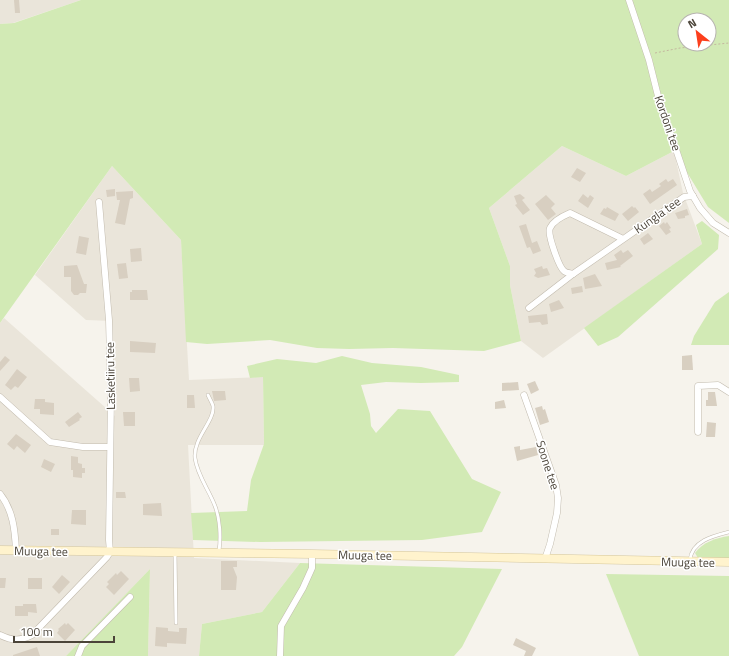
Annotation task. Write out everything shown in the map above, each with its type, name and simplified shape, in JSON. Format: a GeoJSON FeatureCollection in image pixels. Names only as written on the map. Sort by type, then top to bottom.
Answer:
{"type":"FeatureCollection","features":[{"type":"Feature","properties":{"kind":"street","name":"Kordoni tee"},"geometry":{"type":"LineString","coordinates":[[629,0],[647,55],[658,96],[693,196],[700,208],[713,223],[729,233]]}},
{"type":"Feature","properties":{"kind":"street","name":"Kungla tee"},"geometry":{"type":"LineString","coordinates":[[529,308],[573,274],[684,196],[693,196]]}},
{"type":"Feature","properties":{"kind":"street","name":"Lasketiiru tee"},"geometry":{"type":"LineString","coordinates":[[98,202],[109,320],[111,398],[109,447],[110,552]]}},
{"type":"Feature","properties":{"kind":"street","name":"Kungla tee"},"geometry":{"type":"LineString","coordinates":[[573,274],[565,272],[560,267],[549,235],[550,228],[559,218],[570,213],[623,239]]}},
{"type":"Feature","properties":{"kind":"street"},"geometry":{"type":"LineString","coordinates":[[698,432],[698,386],[718,385],[729,392]]}},
{"type":"Feature","properties":{"kind":"street","name":"Soone tee"},"geometry":{"type":"LineString","coordinates":[[524,395],[556,485],[558,498],[550,544],[545,559]]}},
{"type":"Feature","properties":{"kind":"street"},"geometry":{"type":"LineString","coordinates":[[0,397],[50,442],[77,446],[109,447]]}},
{"type":"Feature","properties":{"kind":"street"},"geometry":{"type":"LineString","coordinates":[[0,494],[12,518],[16,551]]}},
{"type":"Feature","properties":{"kind":"street","name":"Muuga tee"},"geometry":{"type":"LineString","coordinates":[[0,550],[312,554],[690,563],[729,562]]}},
{"type":"Feature","properties":{"kind":"street"},"geometry":{"type":"LineString","coordinates":[[0,635],[8,639],[15,640],[23,639],[32,635],[107,557],[110,552]]}},
{"type":"Feature","properties":{"kind":"street"},"geometry":{"type":"LineString","coordinates":[[280,656],[281,626],[303,588],[312,568],[312,554]]}},
{"type":"Feature","properties":{"kind":"street"},"geometry":{"type":"LineString","coordinates":[[78,656],[82,646],[130,597]]}},
{"type":"Feature","properties":{"kind":"lane"},"geometry":{"type":"LineString","coordinates":[[208,395],[213,406],[212,413],[197,441],[195,457],[198,471],[215,507],[219,533],[219,553]]}},
{"type":"Feature","properties":{"kind":"lane"},"geometry":{"type":"LineString","coordinates":[[690,563],[692,551],[701,542],[714,536],[729,532]]}},
{"type":"Feature","properties":{"kind":"lane"},"geometry":{"type":"LineString","coordinates":[[175,553],[176,623]]}},
{"type":"Feature","properties":{"kind":"path"},"geometry":{"type":"LineString","coordinates":[[647,55],[680,48],[729,42]]}},
{"type":"Feature","properties":{"kind":"shaded area"},"geometry":{"type":"Polygon","coordinates":[[[0,0],[81,0],[13,23],[0,24],[0,0]]]}},
{"type":"Feature","properties":{"kind":"shaded area"},"geometry":{"type":"Polygon","coordinates":[[[562,146],[626,176],[674,151],[683,193],[702,244],[543,358],[521,341],[510,285],[510,266],[489,208],[562,146]]]}},
{"type":"Feature","properties":{"kind":"shaded area"},"geometry":{"type":"Polygon","coordinates":[[[112,166],[181,240],[189,380],[263,377],[264,445],[188,445],[194,558],[300,563],[262,612],[202,624],[199,656],[148,656],[150,569],[66,656],[0,656],[0,323],[4,318],[115,416],[112,321],[86,320],[35,275],[112,166]]]}},
{"type":"Feature","properties":{"kind":"green space"},"geometry":{"type":"Polygon","coordinates":[[[81,0],[729,0],[729,223],[708,207],[674,151],[626,176],[562,146],[489,208],[510,266],[510,285],[521,341],[484,351],[393,348],[317,348],[270,340],[207,344],[186,342],[181,240],[112,166],[0,323],[0,24],[14,23],[81,0]]]}},
{"type":"Feature","properties":{"kind":"green space"},"geometry":{"type":"Polygon","coordinates":[[[702,221],[719,235],[718,249],[618,337],[598,346],[584,328],[702,244],[696,225],[702,221]]]}},
{"type":"Feature","properties":{"kind":"green space"},"geometry":{"type":"Polygon","coordinates":[[[729,292],[729,345],[691,345],[694,336],[715,302],[729,292]]]}},
{"type":"Feature","properties":{"kind":"green space"},"geometry":{"type":"Polygon","coordinates":[[[342,356],[372,363],[421,367],[459,375],[459,382],[386,382],[361,385],[370,414],[371,426],[376,433],[398,409],[430,411],[472,479],[501,492],[482,532],[422,540],[260,542],[193,540],[191,513],[247,511],[251,480],[264,444],[263,377],[250,378],[247,366],[277,359],[316,363],[342,356]]]}},
{"type":"Feature","properties":{"kind":"green space"},"geometry":{"type":"Polygon","coordinates":[[[729,536],[729,559],[698,558],[695,553],[698,549],[710,541],[729,536]]]}},
{"type":"Feature","properties":{"kind":"green space"},"geometry":{"type":"Polygon","coordinates":[[[300,563],[502,569],[462,647],[454,656],[199,656],[202,624],[262,612],[300,563]]]}},
{"type":"Feature","properties":{"kind":"green space"},"geometry":{"type":"Polygon","coordinates":[[[150,569],[148,656],[66,656],[150,569]]]}},
{"type":"Feature","properties":{"kind":"green space"},"geometry":{"type":"Polygon","coordinates":[[[606,574],[729,576],[729,656],[639,656],[606,574]]]}},
{"type":"Feature","properties":{"kind":"building"},"geometry":{"type":"Polygon","coordinates":[[[14,0],[19,0],[20,13],[15,13],[14,0]]]}},
{"type":"Feature","properties":{"kind":"building"},"geometry":{"type":"Polygon","coordinates":[[[577,168],[586,173],[580,182],[571,177],[577,168]]]}},
{"type":"Feature","properties":{"kind":"building"},"geometry":{"type":"Polygon","coordinates":[[[666,179],[668,182],[673,179],[677,185],[650,204],[643,194],[650,189],[652,192],[661,186],[659,184],[666,179]]]}},
{"type":"Feature","properties":{"kind":"building"},"geometry":{"type":"Polygon","coordinates":[[[115,189],[115,196],[107,197],[106,190],[115,189]]]}},
{"type":"Feature","properties":{"kind":"building"},"geometry":{"type":"Polygon","coordinates":[[[133,191],[133,198],[130,199],[125,225],[115,223],[120,200],[117,200],[116,192],[133,191]]]}},
{"type":"Feature","properties":{"kind":"building"},"geometry":{"type":"Polygon","coordinates":[[[520,194],[525,198],[522,200],[530,210],[523,215],[515,205],[517,204],[514,196],[520,194]]]}},
{"type":"Feature","properties":{"kind":"building"},"geometry":{"type":"Polygon","coordinates":[[[583,194],[588,198],[590,195],[594,198],[588,208],[578,201],[583,194]]]}},
{"type":"Feature","properties":{"kind":"building"},"geometry":{"type":"Polygon","coordinates":[[[546,195],[555,204],[551,208],[556,214],[548,220],[535,204],[546,195]]]}},
{"type":"Feature","properties":{"kind":"building"},"geometry":{"type":"Polygon","coordinates":[[[632,206],[639,212],[628,221],[622,214],[632,206]]]}},
{"type":"Feature","properties":{"kind":"building"},"geometry":{"type":"Polygon","coordinates":[[[607,207],[619,214],[615,221],[600,214],[604,208],[606,209],[607,207]]]}},
{"type":"Feature","properties":{"kind":"building"},"geometry":{"type":"Polygon","coordinates":[[[687,209],[689,215],[685,216],[685,218],[678,219],[675,213],[687,209]]]}},
{"type":"Feature","properties":{"kind":"building"},"geometry":{"type":"Polygon","coordinates":[[[664,222],[665,224],[667,222],[671,228],[669,229],[671,232],[666,235],[659,226],[664,222]]]}},
{"type":"Feature","properties":{"kind":"building"},"geometry":{"type":"Polygon","coordinates":[[[526,224],[532,243],[537,241],[541,251],[533,254],[530,247],[527,248],[519,226],[526,224]]]}},
{"type":"Feature","properties":{"kind":"building"},"geometry":{"type":"Polygon","coordinates":[[[648,233],[653,239],[644,245],[640,239],[648,233]]]}},
{"type":"Feature","properties":{"kind":"building"},"geometry":{"type":"Polygon","coordinates":[[[79,236],[89,238],[86,255],[76,253],[79,236]]]}},
{"type":"Feature","properties":{"kind":"building"},"geometry":{"type":"Polygon","coordinates":[[[141,248],[142,261],[131,262],[130,249],[141,248]]]}},
{"type":"Feature","properties":{"kind":"building"},"geometry":{"type":"Polygon","coordinates":[[[621,250],[623,253],[628,250],[633,256],[620,266],[621,267],[607,270],[605,263],[617,260],[614,255],[621,250]]]}},
{"type":"Feature","properties":{"kind":"building"},"geometry":{"type":"Polygon","coordinates":[[[126,263],[128,278],[119,279],[117,264],[126,263]]]}},
{"type":"Feature","properties":{"kind":"building"},"geometry":{"type":"Polygon","coordinates":[[[77,265],[84,284],[87,284],[86,293],[74,295],[71,291],[71,277],[64,277],[64,266],[77,265]]]}},
{"type":"Feature","properties":{"kind":"building"},"geometry":{"type":"Polygon","coordinates":[[[542,266],[543,269],[547,268],[550,275],[538,278],[534,276],[536,273],[534,269],[542,266]]]}},
{"type":"Feature","properties":{"kind":"building"},"geometry":{"type":"Polygon","coordinates":[[[595,274],[602,286],[585,289],[583,278],[595,274]]]}},
{"type":"Feature","properties":{"kind":"building"},"geometry":{"type":"Polygon","coordinates":[[[582,286],[583,292],[572,294],[571,288],[582,286]]]}},
{"type":"Feature","properties":{"kind":"building"},"geometry":{"type":"Polygon","coordinates":[[[132,290],[147,290],[148,300],[130,300],[130,292],[132,292],[132,290]]]}},
{"type":"Feature","properties":{"kind":"building"},"geometry":{"type":"Polygon","coordinates":[[[559,300],[564,308],[551,312],[549,304],[559,300]]]}},
{"type":"Feature","properties":{"kind":"building"},"geometry":{"type":"Polygon","coordinates":[[[547,314],[548,324],[542,325],[540,322],[529,323],[528,316],[547,314]]]}},
{"type":"Feature","properties":{"kind":"building"},"geometry":{"type":"Polygon","coordinates":[[[130,341],[156,343],[155,353],[130,352],[130,341]]]}},
{"type":"Feature","properties":{"kind":"building"},"geometry":{"type":"Polygon","coordinates":[[[692,355],[693,370],[682,370],[682,356],[692,355]]]}},
{"type":"Feature","properties":{"kind":"building"},"geometry":{"type":"Polygon","coordinates":[[[5,356],[10,360],[0,371],[0,362],[5,356]]]}},
{"type":"Feature","properties":{"kind":"building"},"geometry":{"type":"Polygon","coordinates":[[[17,369],[27,377],[18,388],[15,386],[11,390],[5,385],[17,369]]]}},
{"type":"Feature","properties":{"kind":"building"},"geometry":{"type":"Polygon","coordinates":[[[129,378],[139,378],[140,391],[130,392],[129,378]]]}},
{"type":"Feature","properties":{"kind":"building"},"geometry":{"type":"Polygon","coordinates":[[[535,381],[539,390],[531,394],[527,384],[535,381]]]}},
{"type":"Feature","properties":{"kind":"building"},"geometry":{"type":"Polygon","coordinates":[[[518,382],[519,390],[502,391],[502,383],[518,382]]]}},
{"type":"Feature","properties":{"kind":"building"},"geometry":{"type":"Polygon","coordinates":[[[212,391],[225,391],[226,400],[214,401],[212,391]]]}},
{"type":"Feature","properties":{"kind":"building"},"geometry":{"type":"Polygon","coordinates":[[[708,392],[715,392],[717,406],[706,406],[708,392]]]}},
{"type":"Feature","properties":{"kind":"building"},"geometry":{"type":"Polygon","coordinates":[[[187,395],[194,395],[195,408],[187,408],[187,395]]]}},
{"type":"Feature","properties":{"kind":"building"},"geometry":{"type":"Polygon","coordinates":[[[35,399],[45,399],[45,402],[54,403],[54,415],[40,414],[40,409],[34,409],[35,399]]]}},
{"type":"Feature","properties":{"kind":"building"},"geometry":{"type":"Polygon","coordinates":[[[504,400],[506,408],[495,409],[495,402],[504,400]]]}},
{"type":"Feature","properties":{"kind":"building"},"geometry":{"type":"Polygon","coordinates":[[[542,406],[543,410],[545,409],[549,422],[540,425],[535,408],[542,406]]]}},
{"type":"Feature","properties":{"kind":"building"},"geometry":{"type":"Polygon","coordinates":[[[78,412],[82,417],[69,427],[65,422],[78,412]]]}},
{"type":"Feature","properties":{"kind":"building"},"geometry":{"type":"Polygon","coordinates":[[[123,412],[135,412],[135,426],[124,426],[123,412]]]}},
{"type":"Feature","properties":{"kind":"building"},"geometry":{"type":"Polygon","coordinates":[[[707,422],[716,423],[715,437],[706,437],[707,422]]]}},
{"type":"Feature","properties":{"kind":"building"},"geometry":{"type":"Polygon","coordinates":[[[16,434],[31,445],[25,453],[17,446],[14,450],[7,444],[16,434]]]}},
{"type":"Feature","properties":{"kind":"building"},"geometry":{"type":"Polygon","coordinates":[[[520,446],[520,450],[536,447],[538,455],[517,461],[514,447],[520,446]]]}},
{"type":"Feature","properties":{"kind":"building"},"geometry":{"type":"Polygon","coordinates":[[[71,456],[78,457],[78,463],[82,464],[82,468],[85,468],[85,473],[82,473],[82,478],[73,477],[73,470],[71,470],[71,456]]]}},
{"type":"Feature","properties":{"kind":"building"},"geometry":{"type":"Polygon","coordinates":[[[44,459],[55,464],[51,472],[41,467],[44,459]]]}},
{"type":"Feature","properties":{"kind":"building"},"geometry":{"type":"Polygon","coordinates":[[[116,492],[125,492],[126,498],[116,498],[116,492]]]}},
{"type":"Feature","properties":{"kind":"building"},"geometry":{"type":"Polygon","coordinates":[[[161,503],[162,516],[143,515],[143,504],[161,503]]]}},
{"type":"Feature","properties":{"kind":"building"},"geometry":{"type":"Polygon","coordinates":[[[72,510],[86,510],[86,525],[71,524],[72,510]]]}},
{"type":"Feature","properties":{"kind":"building"},"geometry":{"type":"Polygon","coordinates":[[[51,529],[59,529],[59,535],[51,535],[51,529]]]}},
{"type":"Feature","properties":{"kind":"building"},"geometry":{"type":"Polygon","coordinates":[[[221,561],[237,561],[237,567],[233,567],[237,577],[236,590],[221,590],[221,561]]]}},
{"type":"Feature","properties":{"kind":"building"},"geometry":{"type":"Polygon","coordinates":[[[121,571],[129,579],[114,595],[106,587],[109,584],[107,582],[116,573],[117,575],[121,571]]]}},
{"type":"Feature","properties":{"kind":"building"},"geometry":{"type":"Polygon","coordinates":[[[62,575],[70,582],[59,594],[52,587],[62,575]]]}},
{"type":"Feature","properties":{"kind":"building"},"geometry":{"type":"Polygon","coordinates":[[[0,578],[6,578],[5,588],[0,588],[0,578]]]}},
{"type":"Feature","properties":{"kind":"building"},"geometry":{"type":"Polygon","coordinates":[[[28,578],[42,578],[42,589],[28,589],[28,578]]]}},
{"type":"Feature","properties":{"kind":"building"},"geometry":{"type":"Polygon","coordinates":[[[23,604],[36,604],[37,613],[28,612],[28,616],[15,616],[15,606],[23,606],[23,604]]]}},
{"type":"Feature","properties":{"kind":"building"},"geometry":{"type":"Polygon","coordinates":[[[65,623],[66,625],[68,623],[75,630],[65,641],[57,633],[59,630],[58,629],[65,623]]]}},
{"type":"Feature","properties":{"kind":"building"},"geometry":{"type":"Polygon","coordinates":[[[156,627],[168,628],[168,631],[179,632],[179,628],[187,628],[186,644],[167,643],[167,647],[155,646],[156,627]]]}},
{"type":"Feature","properties":{"kind":"building"},"geometry":{"type":"Polygon","coordinates":[[[516,638],[536,648],[532,656],[524,656],[526,651],[513,645],[516,638]]]}},
{"type":"Feature","properties":{"kind":"building"},"geometry":{"type":"Polygon","coordinates":[[[37,647],[40,656],[13,656],[13,655],[37,647]]]}}]}
